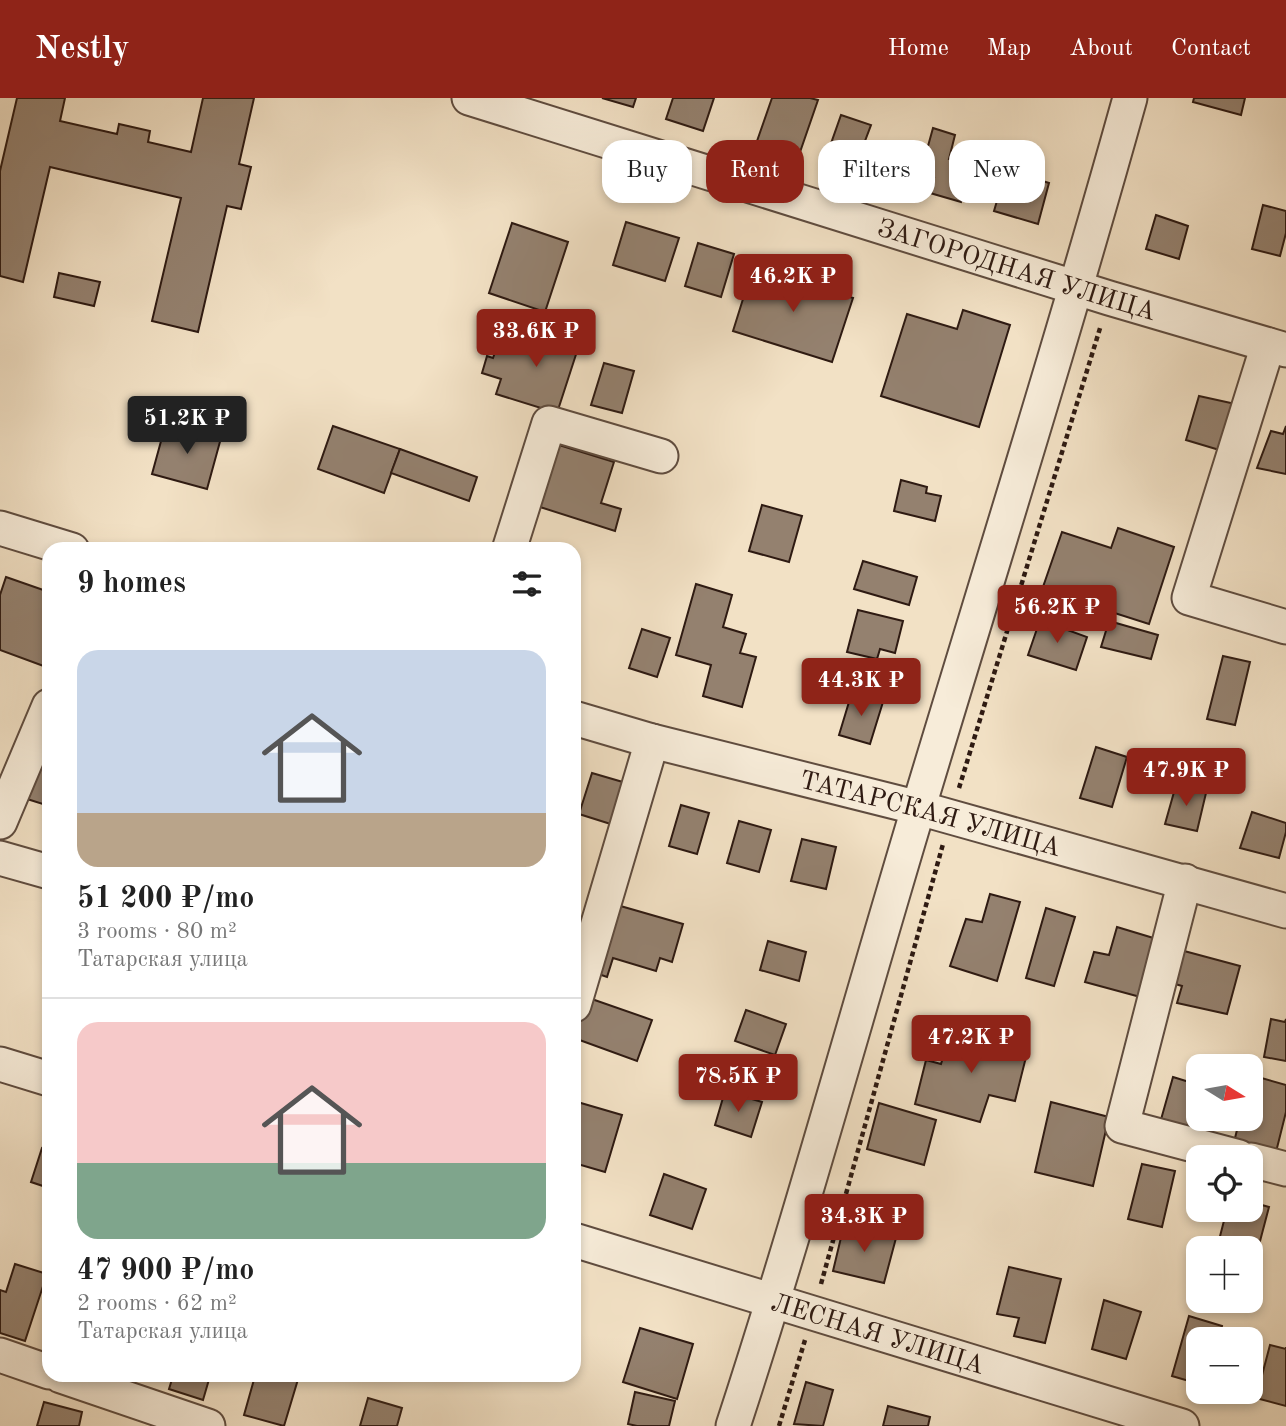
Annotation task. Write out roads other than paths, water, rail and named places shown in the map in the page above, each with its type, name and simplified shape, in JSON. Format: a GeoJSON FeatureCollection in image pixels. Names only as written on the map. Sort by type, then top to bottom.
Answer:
{"type":"FeatureCollection","features":[{"type":"Feature","properties":{"kind":"street","name":"ЗАГОРОДНАЯ УЛИЦА"},"geometry":{"type":"LineString","coordinates":[[469,98],[1109,298],[1277,347]]}},
{"type":"Feature","properties":{"kind":"street"},"geometry":{"type":"LineString","coordinates":[[733,1426],[774,1301],[919,808],[1077,288],[1130,98]]}},
{"type":"Feature","properties":{"kind":"street"},"geometry":{"type":"LineString","coordinates":[[1277,347],[1189,598],[1286,627]]}},
{"type":"Feature","properties":{"kind":"street"},"geometry":{"type":"LineString","coordinates":[[512,542],[549,423],[661,456]]}},
{"type":"Feature","properties":{"kind":"street"},"geometry":{"type":"LineString","coordinates":[[0,528],[46,542]]}},
{"type":"Feature","properties":{"kind":"street","name":"ТАТАРСКАЯ УЛИЦА"},"geometry":{"type":"LineString","coordinates":[[581,720],[652,741],[950,816],[1286,911]]}},
{"type":"Feature","properties":{"kind":"street"},"geometry":{"type":"LineString","coordinates":[[0,822],[42,723]]}},
{"type":"Feature","properties":{"kind":"street"},"geometry":{"type":"LineString","coordinates":[[581,981],[652,741]]}},
{"type":"Feature","properties":{"kind":"street"},"geometry":{"type":"LineString","coordinates":[[0,858],[42,870]]}},
{"type":"Feature","properties":{"kind":"street"},"geometry":{"type":"LineString","coordinates":[[1185,881],[1122,1126],[1194,1145]]}},
{"type":"Feature","properties":{"kind":"street"},"geometry":{"type":"LineString","coordinates":[[0,1064],[42,1077]]}},
{"type":"Feature","properties":{"kind":"street"},"geometry":{"type":"LineString","coordinates":[[1263,1163],[1286,1169]]}},
{"type":"Feature","properties":{"kind":"street","name":"ЛЕСНАЯ УЛИЦА"},"geometry":{"type":"LineString","coordinates":[[581,1242],[1182,1426]]}},
{"type":"Feature","properties":{"kind":"street"},"geometry":{"type":"LineString","coordinates":[[0,1355],[42,1369]]}},
{"type":"Feature","properties":{"kind":"street"},"geometry":{"type":"LineString","coordinates":[[79,1382],[208,1426]]}}]}
